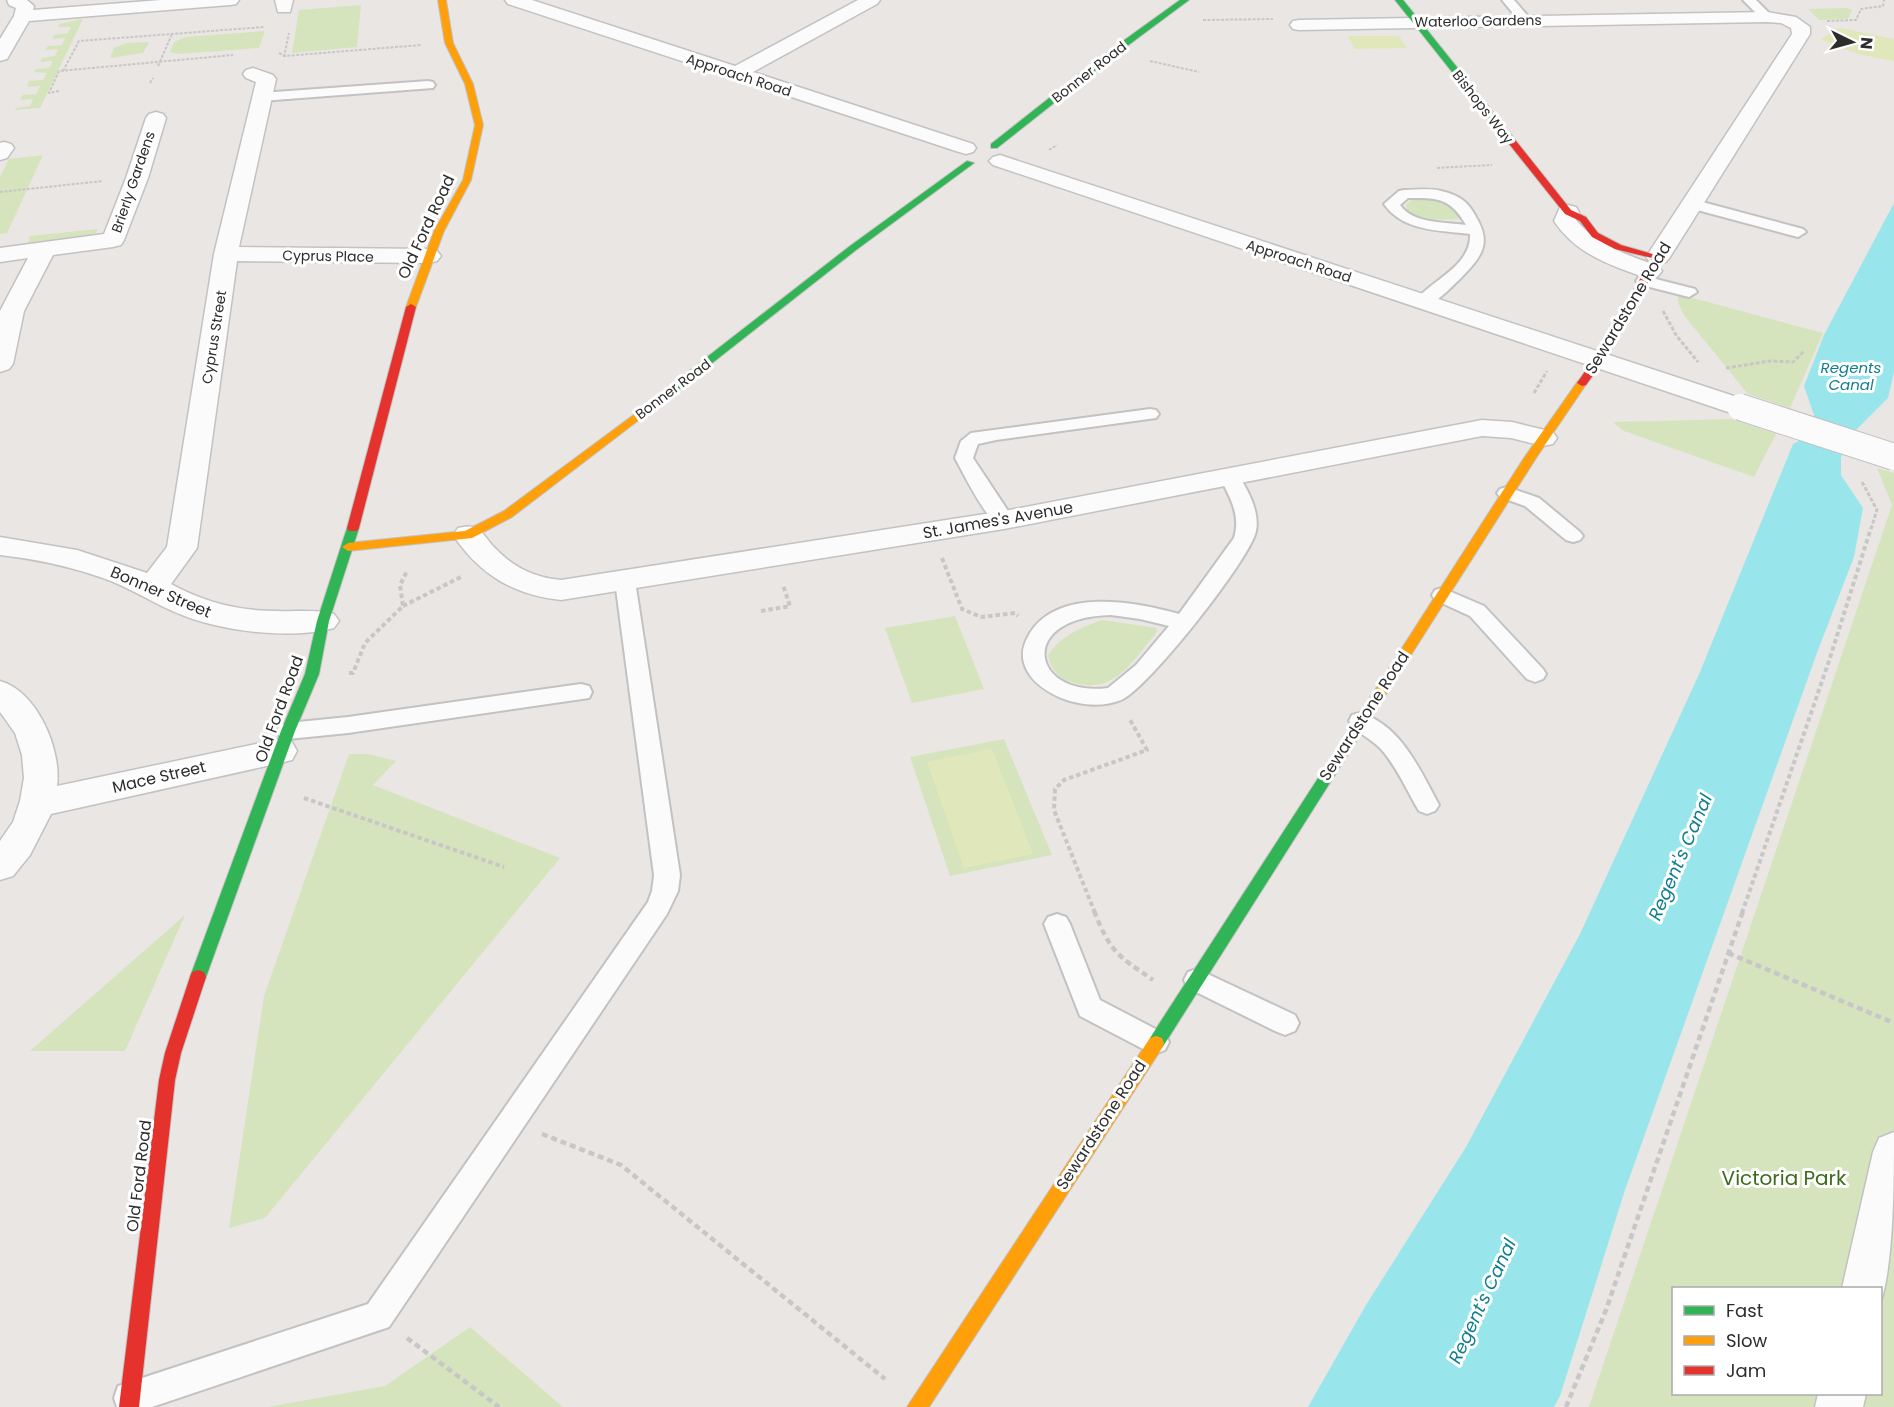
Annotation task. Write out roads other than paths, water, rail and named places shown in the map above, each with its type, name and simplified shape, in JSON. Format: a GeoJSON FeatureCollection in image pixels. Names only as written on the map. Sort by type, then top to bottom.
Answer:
{"type":"FeatureCollection","features":[{"type":"Feature","properties":{"kind":"main road","name":"Old Ford Road"},"geometry":{"type":"LineString","coordinates":[[129,1403],[167,1080],[173,1053],[213,932],[265,798],[284,741],[312,674],[323,621],[348,547],[412,298],[439,231],[467,180],[479,125],[477,110],[469,84],[448,43],[442,0]]}},
{"type":"Feature","properties":{"kind":"main road","name":"Bonner Road"},"geometry":{"type":"LineString","coordinates":[[348,547],[468,535],[513,511],[732,345],[916,201],[1185,0]]}},
{"type":"Feature","properties":{"kind":"main road","name":"Bishops Way"},"geometry":{"type":"LineString","coordinates":[[1399,0],[1568,212]]}},
{"type":"Feature","properties":{"kind":"main road","name":"Sewardstone Road"},"geometry":{"type":"LineString","coordinates":[[917,1406],[1191,989],[1360,721],[1543,438],[1598,361],[1651,269]]}},
{"type":"Feature","properties":{"kind":"street"},"geometry":{"type":"LineString","coordinates":[[0,56],[18,8],[230,0]]}},
{"type":"Feature","properties":{"kind":"street","name":"Approach Road"},"geometry":{"type":"LineString","coordinates":[[514,0],[735,74],[982,151],[1422,302],[1894,457]]}},
{"type":"Feature","properties":{"kind":"street"},"geometry":{"type":"LineString","coordinates":[[735,74],[871,0]]}},
{"type":"Feature","properties":{"kind":"street","name":"Waterloo Gardens"},"geometry":{"type":"LineString","coordinates":[[1299,25],[1767,17],[1787,19],[1797,23]]}},
{"type":"Feature","properties":{"kind":"street","name":"Sewardstone Road"},"geometry":{"type":"LineString","coordinates":[[1651,269],[1801,34],[1801,27],[1797,23]]}},
{"type":"Feature","properties":{"kind":"street","name":"Cyprus Street"},"geometry":{"type":"LineString","coordinates":[[151,586],[164,574],[182,548],[226,254],[260,83]]}},
{"type":"Feature","properties":{"kind":"street","name":"Brierly Gardens"},"geometry":{"type":"LineString","coordinates":[[0,255],[113,240],[137,178],[156,118]]}},
{"type":"Feature","properties":{"kind":"street","name":"Bishops Way"},"geometry":{"type":"LineString","coordinates":[[1568,212],[1565,221],[1583,242],[1609,256],[1651,269]]}},
{"type":"Feature","properties":{"kind":"street"},"geometry":{"type":"LineString","coordinates":[[0,363],[6,311],[44,250]]}},
{"type":"Feature","properties":{"kind":"street","name":"Cyprus Place"},"geometry":{"type":"LineString","coordinates":[[226,254],[429,256]]}},
{"type":"Feature","properties":{"kind":"street","name":"St. James's Avenue"},"geometry":{"type":"LineString","coordinates":[[468,535],[492,562],[508,575],[539,589],[561,590],[1004,520],[1482,428],[1512,430],[1543,438]]}},
{"type":"Feature","properties":{"kind":"street","name":"Bonner Street"},"geometry":{"type":"LineString","coordinates":[[0,546],[31,549],[82,559],[151,586],[193,609],[219,616],[256,621],[323,621]]}},
{"type":"Feature","properties":{"kind":"street"},"geometry":{"type":"LineString","coordinates":[[0,692],[22,714],[37,744],[41,763],[38,804],[25,832],[0,866]]}},
{"type":"Feature","properties":{"kind":"street","name":"Mace Street"},"geometry":{"type":"LineString","coordinates":[[38,804],[284,741]]}},
{"type":"Feature","properties":{"kind":"street"},"geometry":{"type":"LineString","coordinates":[[1865,1287],[1894,1152]]}},
{"type":"Feature","properties":{"kind":"lane"},"geometry":{"type":"LineString","coordinates":[[1508,0],[1526,21]]}},
{"type":"Feature","properties":{"kind":"lane"},"geometry":{"type":"LineString","coordinates":[[1749,0],[1767,17]]}},
{"type":"Feature","properties":{"kind":"lane"},"geometry":{"type":"LineString","coordinates":[[260,83],[428,85]]}},
{"type":"Feature","properties":{"kind":"lane"},"geometry":{"type":"LineString","coordinates":[[1422,302],[1441,289],[1472,253],[1478,243],[1477,231],[1463,206],[1437,194],[1404,194],[1392,204],[1399,215],[1426,225],[1477,231]]}},
{"type":"Feature","properties":{"kind":"lane"},"geometry":{"type":"LineString","coordinates":[[1691,204],[1798,232]]}},
{"type":"Feature","properties":{"kind":"lane"},"geometry":{"type":"LineString","coordinates":[[1651,269],[1689,292]]}},
{"type":"Feature","properties":{"kind":"lane"},"geometry":{"type":"LineString","coordinates":[[1004,520],[988,500],[964,458],[970,441],[978,437],[1150,414]]}},
{"type":"Feature","properties":{"kind":"lane"},"geometry":{"type":"LineString","coordinates":[[1182,623],[1141,612],[1096,609],[1069,615],[1048,628],[1038,638],[1033,656],[1036,669],[1046,681],[1074,694],[1092,696],[1115,694],[1144,671],[1182,623],[1247,536],[1248,522],[1229,476]]}},
{"type":"Feature","properties":{"kind":"lane"},"geometry":{"type":"LineString","coordinates":[[1508,494],[1532,502],[1573,536]]}},
{"type":"Feature","properties":{"kind":"lane"},"geometry":{"type":"LineString","coordinates":[[129,1403],[378,1316],[510,1122],[637,958],[665,891],[667,875],[625,581]]}},
{"type":"Feature","properties":{"kind":"lane"},"geometry":{"type":"LineString","coordinates":[[1442,595],[1477,611],[1535,674]]}},
{"type":"Feature","properties":{"kind":"lane"},"geometry":{"type":"LineString","coordinates":[[284,741],[348,725],[581,692]]}},
{"type":"Feature","properties":{"kind":"lane"},"geometry":{"type":"LineString","coordinates":[[1360,721],[1376,727],[1392,746],[1427,805]]}},
{"type":"Feature","properties":{"kind":"lane"},"geometry":{"type":"LineString","coordinates":[[1057,924],[1090,1008],[1155,1042]]}},
{"type":"Feature","properties":{"kind":"lane"},"geometry":{"type":"LineString","coordinates":[[1191,989],[1285,1023]]}},
{"type":"Feature","properties":{"kind":"water"},"geometry":{"type":"Polygon","coordinates":[[[1894,203],[1894,372],[1888,398],[1856,430],[1841,457],[1841,475],[1863,508],[1854,557],[1818,650],[1625,1190],[1560,1396],[1554,1407],[1308,1407],[1366,1305],[1466,1147],[1580,934],[1700,672],[1793,444],[1799,441],[1814,415],[1804,386],[1824,335],[1894,203]]]}},
{"type":"Feature","properties":{"kind":"water label","name":"Regents Canal"},"geometry":{"type":"Point","coordinates":[1851,376]}},
{"type":"Feature","properties":{"kind":"water label","name":"Regent's Canal"},"geometry":{"type":"Point","coordinates":[1680,857]}},
{"type":"Feature","properties":{"kind":"water label","name":"Regent's Canal"},"geometry":{"type":"Point","coordinates":[1482,1301]}},
{"type":"Feature","properties":{"kind":"park label","name":"Victoria Park"},"geometry":{"type":"Point","coordinates":[1784,1178]}}]}
